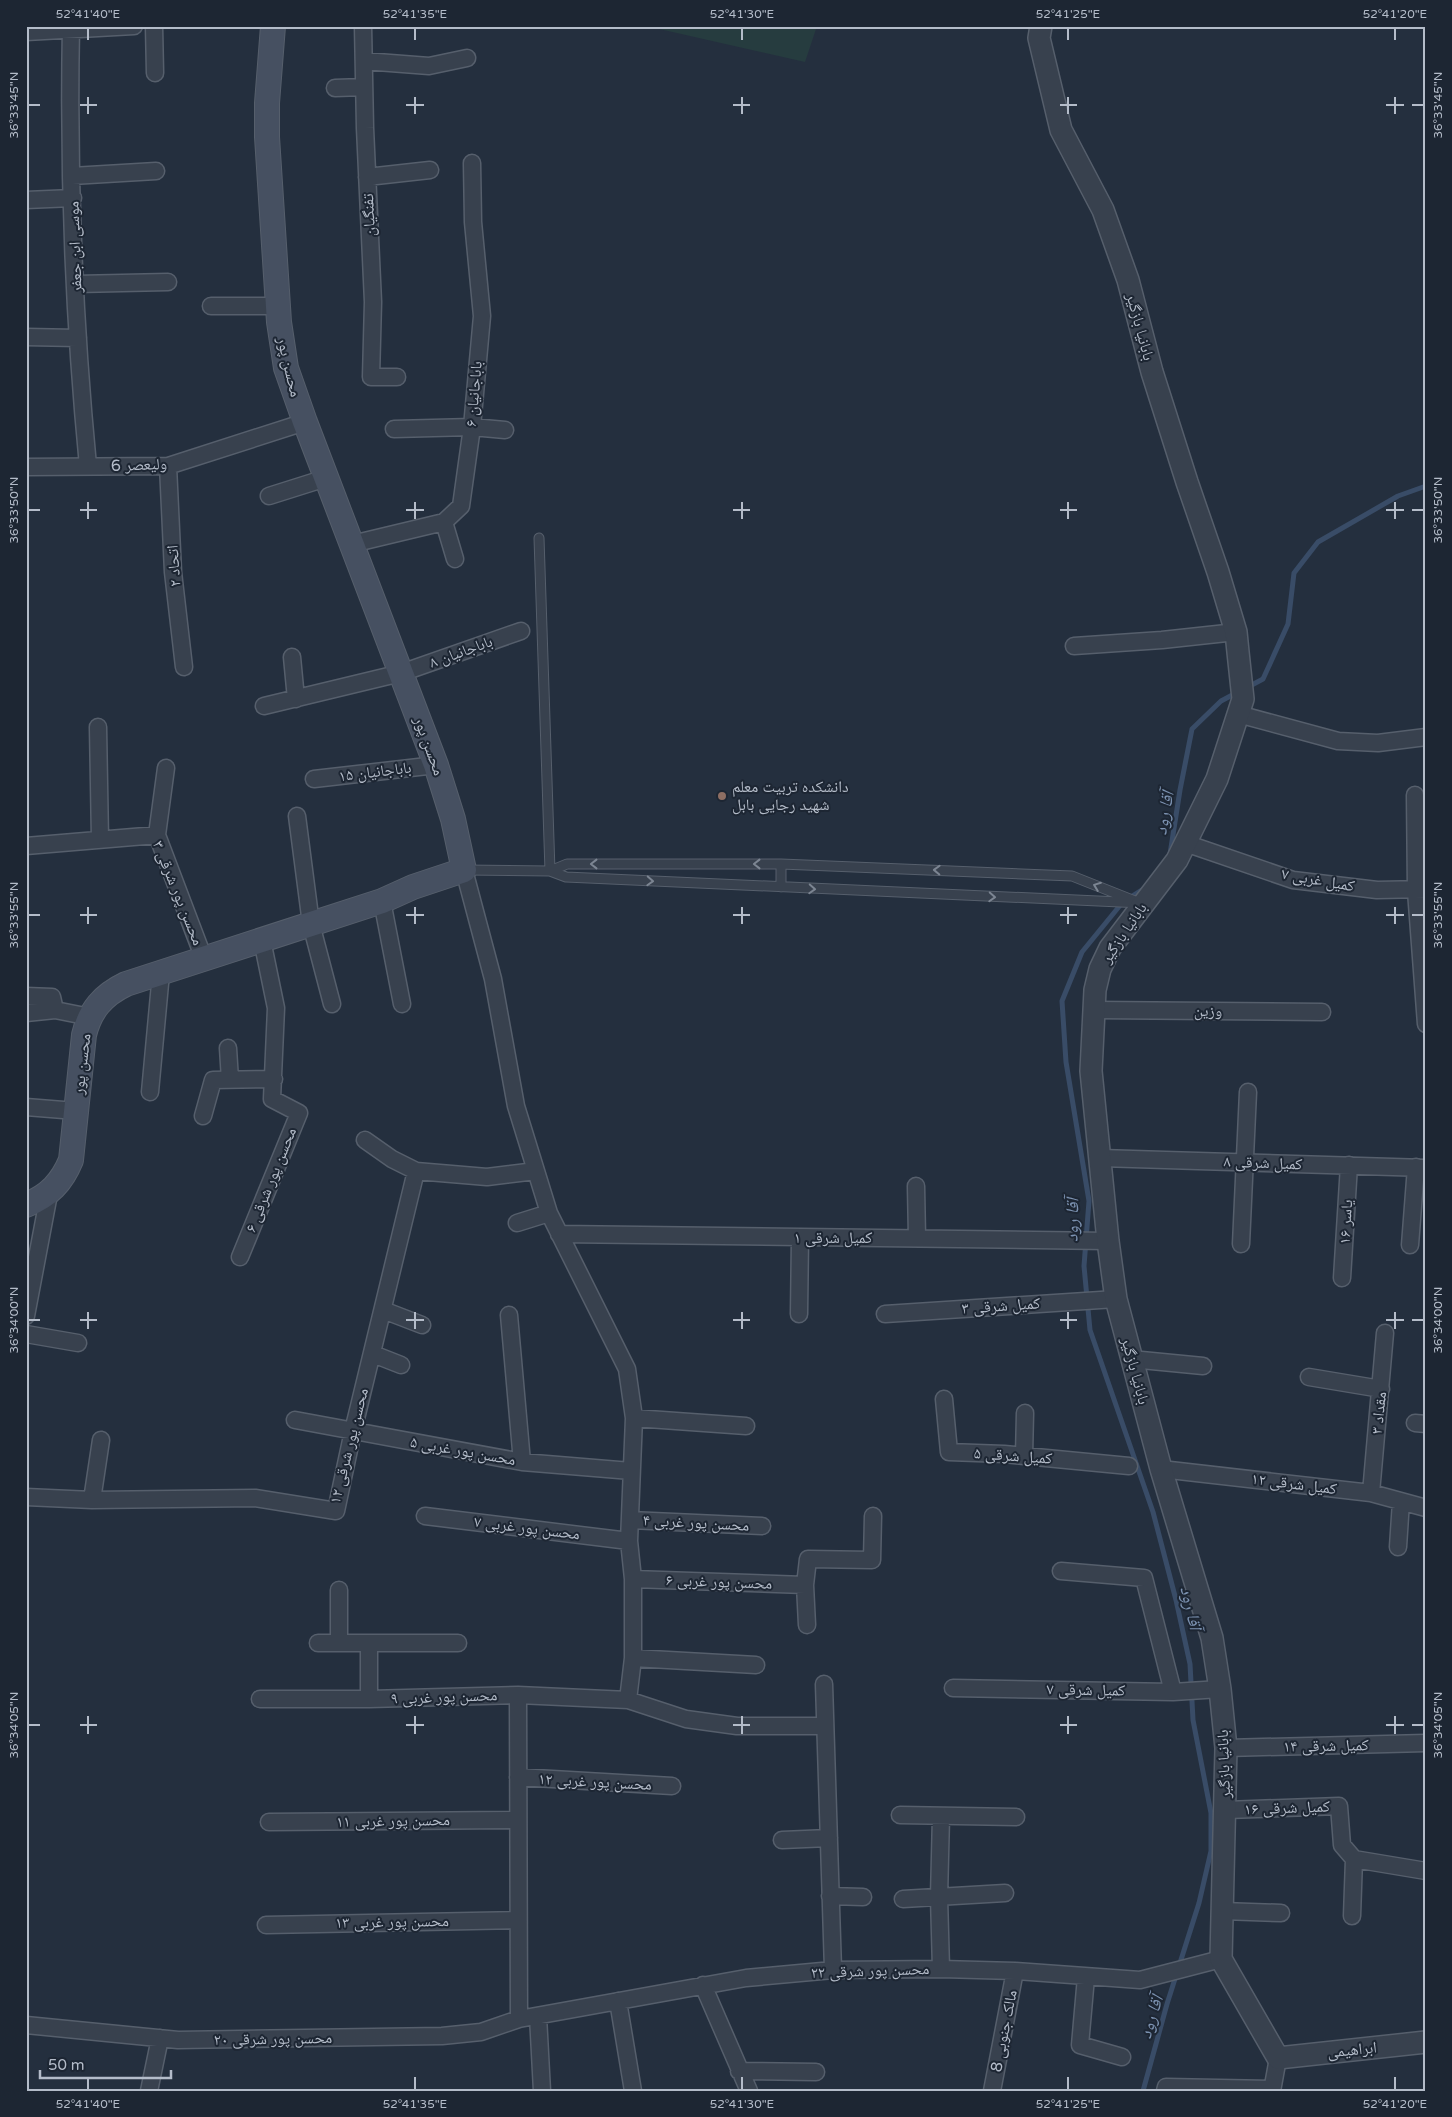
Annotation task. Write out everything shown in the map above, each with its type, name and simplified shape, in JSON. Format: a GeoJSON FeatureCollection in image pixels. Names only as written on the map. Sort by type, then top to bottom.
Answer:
{"type":"FeatureCollection","features":[{"type":"Feature","properties":{"kind":"main road","name":"محسن پور"},"geometry":{"type":"LineString","coordinates":[[26,1205],[49,1194],[66,1172],[71,1160],[84,1035],[90,1017],[102,999],[113,990],[161,972],[382,901],[413,887],[464,870],[457,833],[436,765],[304,422],[286,368],[278,306],[267,137],[267,102],[272,26]]}},
{"type":"Feature","properties":{"kind":"street"},"geometry":{"type":"LineString","coordinates":[[26,32],[134,26]]}},
{"type":"Feature","properties":{"kind":"street"},"geometry":{"type":"LineString","coordinates":[[154,26],[155,73]]}},
{"type":"Feature","properties":{"kind":"street","name":"تفنگیان"},"geometry":{"type":"LineString","coordinates":[[363,26],[367,177],[374,302],[371,377],[398,377]]}},
{"type":"Feature","properties":{"kind":"street","name":"بابانیا بازگیر"},"geometry":{"type":"LineString","coordinates":[[1041,26],[1039,38],[1061,130],[1102,210],[1128,280],[1152,372],[1186,482],[1218,572],[1237,642],[1241,707],[1217,779],[1177,860],[1110,948],[1100,969],[1095,990],[1091,1070],[1108,1241],[1116,1299],[1161,1469],[1212,1638],[1195,1691],[1226,1748],[1221,1959]]}},
{"type":"Feature","properties":{"kind":"street","name":"موسی ابن جعفر"},"geometry":{"type":"LineString","coordinates":[[71,28],[72,176],[78,338],[88,466]]}},
{"type":"Feature","properties":{"kind":"street"},"geometry":{"type":"LineString","coordinates":[[364,61],[429,66],[467,58]]}},
{"type":"Feature","properties":{"kind":"street"},"geometry":{"type":"LineString","coordinates":[[335,88],[364,87]]}},
{"type":"Feature","properties":{"kind":"street","name":"باباجانیان ۶"},"geometry":{"type":"LineString","coordinates":[[444,522],[461,506],[472,427],[482,316],[473,222],[472,163]]}},
{"type":"Feature","properties":{"kind":"street"},"geometry":{"type":"LineString","coordinates":[[367,177],[430,170]]}},
{"type":"Feature","properties":{"kind":"street"},"geometry":{"type":"LineString","coordinates":[[72,176],[156,171]]}},
{"type":"Feature","properties":{"kind":"street"},"geometry":{"type":"LineString","coordinates":[[26,200],[73,198]]}},
{"type":"Feature","properties":{"kind":"street"},"geometry":{"type":"LineString","coordinates":[[76,284],[168,282]]}},
{"type":"Feature","properties":{"kind":"street"},"geometry":{"type":"LineString","coordinates":[[211,306],[278,306]]}},
{"type":"Feature","properties":{"kind":"street"},"geometry":{"type":"LineString","coordinates":[[26,337],[78,338]]}},
{"type":"Feature","properties":{"kind":"street","name":"ولیعصر 6"},"geometry":{"type":"LineString","coordinates":[[26,467],[168,466],[304,422]]}},
{"type":"Feature","properties":{"kind":"street"},"geometry":{"type":"LineString","coordinates":[[394,429],[472,427],[505,430]]}},
{"type":"Feature","properties":{"kind":"street","name":"اتحاد ۲"},"geometry":{"type":"LineString","coordinates":[[168,466],[173,572],[184,667]]}},
{"type":"Feature","properties":{"kind":"street"},"geometry":{"type":"LineString","coordinates":[[269,496],[326,478]]}},
{"type":"Feature","properties":{"kind":"street"},"geometry":{"type":"LineString","coordinates":[[352,544],[444,522],[455,558]]}},
{"type":"Feature","properties":{"kind":"street","name":"باباجانیان ۸"},"geometry":{"type":"LineString","coordinates":[[264,706],[401,673],[521,631]]}},
{"type":"Feature","properties":{"kind":"street"},"geometry":{"type":"LineString","coordinates":[[1074,646],[1162,640],[1237,642]]}},
{"type":"Feature","properties":{"kind":"street"},"geometry":{"type":"LineString","coordinates":[[292,657],[296,699]]}},
{"type":"Feature","properties":{"kind":"street"},"geometry":{"type":"LineString","coordinates":[[1241,707],[1338,741],[1378,743],[1426,737]]}},
{"type":"Feature","properties":{"kind":"street"},"geometry":{"type":"LineString","coordinates":[[98,727],[100,840]]}},
{"type":"Feature","properties":{"kind":"street","name":"باباجانیان ۱۵"},"geometry":{"type":"LineString","coordinates":[[314,779],[436,765]]}},
{"type":"Feature","properties":{"kind":"street"},"geometry":{"type":"LineString","coordinates":[[157,835],[166,768]]}},
{"type":"Feature","properties":{"kind":"street"},"geometry":{"type":"LineString","coordinates":[[1415,795],[1426,1024]]}},
{"type":"Feature","properties":{"kind":"street"},"geometry":{"type":"LineString","coordinates":[[297,816],[311,924],[332,1004]]}},
{"type":"Feature","properties":{"kind":"street","name":"محسن پور شرقی ۳"},"geometry":{"type":"LineString","coordinates":[[26,846],[157,835],[204,959]]}},
{"type":"Feature","properties":{"kind":"street","name":"کمیل غربی ۷"},"geometry":{"type":"LineString","coordinates":[[1185,843],[1293,880],[1376,890],[1421,890]]}},
{"type":"Feature","properties":{"kind":"street"},"geometry":{"type":"LineString","coordinates":[[464,870],[493,979],[516,1106],[549,1213],[628,1369],[634,1418],[629,1541],[633,1579],[633,1658],[628,1700]]}},
{"type":"Feature","properties":{"kind":"street"},"geometry":{"type":"LineString","coordinates":[[382,901],[402,1004]]}},
{"type":"Feature","properties":{"kind":"street","name":"محسن پور شرقی ۶"},"geometry":{"type":"LineString","coordinates":[[240,1257],[299,1113],[272,1099],[276,1008],[262,940]]}},
{"type":"Feature","properties":{"kind":"street"},"geometry":{"type":"LineString","coordinates":[[150,1092],[161,972]]}},
{"type":"Feature","properties":{"kind":"street"},"geometry":{"type":"LineString","coordinates":[[26,996],[52,997],[55,1010]]}},
{"type":"Feature","properties":{"kind":"street"},"geometry":{"type":"LineString","coordinates":[[26,1013],[55,1010],[90,1017]]}},
{"type":"Feature","properties":{"kind":"street","name":"وزین"},"geometry":{"type":"LineString","coordinates":[[1094,1010],[1322,1012]]}},
{"type":"Feature","properties":{"kind":"street"},"geometry":{"type":"LineString","coordinates":[[228,1048],[230,1080]]}},
{"type":"Feature","properties":{"kind":"street"},"geometry":{"type":"LineString","coordinates":[[203,1116],[213,1080],[274,1079]]}},
{"type":"Feature","properties":{"kind":"street"},"geometry":{"type":"LineString","coordinates":[[1241,1244],[1248,1092]]}},
{"type":"Feature","properties":{"kind":"street"},"geometry":{"type":"LineString","coordinates":[[26,1107],[76,1111]]}},
{"type":"Feature","properties":{"kind":"street"},"geometry":{"type":"LineString","coordinates":[[366,1140],[392,1159],[416,1171],[487,1177],[536,1171]]}},
{"type":"Feature","properties":{"kind":"street","name":"کمیل شرقی ۸"},"geometry":{"type":"LineString","coordinates":[[1100,1158],[1421,1167]]}},
{"type":"Feature","properties":{"kind":"street","name":"یاسر ۱۶"},"geometry":{"type":"LineString","coordinates":[[1342,1278],[1349,1165]]}},
{"type":"Feature","properties":{"kind":"street"},"geometry":{"type":"LineString","coordinates":[[1410,1246],[1421,1167]]}},
{"type":"Feature","properties":{"kind":"street","name":"محسن پور شرقی ۱۲"},"geometry":{"type":"LineString","coordinates":[[26,1497],[92,1500],[255,1498],[336,1511],[353,1431],[416,1171]]}},
{"type":"Feature","properties":{"kind":"street"},"geometry":{"type":"LineString","coordinates":[[916,1186],[917,1238]]}},
{"type":"Feature","properties":{"kind":"street"},"geometry":{"type":"LineString","coordinates":[[26,1316],[49,1194]]}},
{"type":"Feature","properties":{"kind":"street"},"geometry":{"type":"LineString","coordinates":[[517,1223],[549,1213]]}},
{"type":"Feature","properties":{"kind":"street","name":"کمیل شرقی ۱"},"geometry":{"type":"LineString","coordinates":[[558,1234],[1108,1241]]}},
{"type":"Feature","properties":{"kind":"street"},"geometry":{"type":"LineString","coordinates":[[799,1314],[800,1238]]}},
{"type":"Feature","properties":{"kind":"street","name":"کمیل شرقی ۳"},"geometry":{"type":"LineString","coordinates":[[886,1314],[1116,1299]]}},
{"type":"Feature","properties":{"kind":"street"},"geometry":{"type":"LineString","coordinates":[[383,1310],[422,1325]]}},
{"type":"Feature","properties":{"kind":"street"},"geometry":{"type":"LineString","coordinates":[[509,1315],[522,1462]]}},
{"type":"Feature","properties":{"kind":"street","name":"مقداد ۳"},"geometry":{"type":"LineString","coordinates":[[1371,1493],[1385,1333]]}},
{"type":"Feature","properties":{"kind":"street"},"geometry":{"type":"LineString","coordinates":[[26,1334],[78,1343]]}},
{"type":"Feature","properties":{"kind":"street"},"geometry":{"type":"LineString","coordinates":[[373,1354],[402,1365]]}},
{"type":"Feature","properties":{"kind":"street"},"geometry":{"type":"LineString","coordinates":[[1131,1359],[1203,1366]]}},
{"type":"Feature","properties":{"kind":"street"},"geometry":{"type":"LineString","coordinates":[[1309,1377],[1381,1389]]}},
{"type":"Feature","properties":{"kind":"street","name":"کمیل شرقی ۵"},"geometry":{"type":"LineString","coordinates":[[944,1399],[949,1452],[1024,1456],[1129,1466]]}},
{"type":"Feature","properties":{"kind":"street"},"geometry":{"type":"LineString","coordinates":[[1024,1456],[1025,1413]]}},
{"type":"Feature","properties":{"kind":"street"},"geometry":{"type":"LineString","coordinates":[[634,1418],[746,1426]]}},
{"type":"Feature","properties":{"kind":"street","name":"محسن پور غربی ۵"},"geometry":{"type":"LineString","coordinates":[[295,1420],[522,1462],[631,1471]]}},
{"type":"Feature","properties":{"kind":"street"},"geometry":{"type":"LineString","coordinates":[[92,1500],[101,1440]]}},
{"type":"Feature","properties":{"kind":"street","name":"کمیل شرقی ۱۲"},"geometry":{"type":"LineString","coordinates":[[1161,1469],[1371,1493],[1426,1508]]}},
{"type":"Feature","properties":{"kind":"street"},"geometry":{"type":"LineString","coordinates":[[1398,1547],[1401,1500]]}},
{"type":"Feature","properties":{"kind":"street","name":"محسن پور غربی ۷"},"geometry":{"type":"LineString","coordinates":[[425,1516],[629,1541]]}},
{"type":"Feature","properties":{"kind":"street"},"geometry":{"type":"LineString","coordinates":[[807,1625],[805,1584],[808,1560],[872,1560],[874,1516]]}},
{"type":"Feature","properties":{"kind":"street","name":"محسن پور غربی ۴"},"geometry":{"type":"LineString","coordinates":[[630,1520],[762,1526]]}},
{"type":"Feature","properties":{"kind":"street"},"geometry":{"type":"LineString","coordinates":[[1061,1571],[1144,1578],[1195,1691]]}},
{"type":"Feature","properties":{"kind":"street","name":"محسن پور غربی ۶"},"geometry":{"type":"LineString","coordinates":[[633,1579],[805,1584]]}},
{"type":"Feature","properties":{"kind":"street"},"geometry":{"type":"LineString","coordinates":[[339,1590],[339,1642]]}},
{"type":"Feature","properties":{"kind":"street"},"geometry":{"type":"LineString","coordinates":[[318,1642],[458,1642]]}},
{"type":"Feature","properties":{"kind":"street"},"geometry":{"type":"LineString","coordinates":[[368,1642],[368,1699]]}},
{"type":"Feature","properties":{"kind":"street"},"geometry":{"type":"LineString","coordinates":[[633,1658],[756,1665]]}},
{"type":"Feature","properties":{"kind":"street"},"geometry":{"type":"LineString","coordinates":[[824,1684],[833,1970]]}},
{"type":"Feature","properties":{"kind":"street","name":"کمیل شرقی ۷"},"geometry":{"type":"LineString","coordinates":[[953,1688],[1195,1691]]}},
{"type":"Feature","properties":{"kind":"street"},"geometry":{"type":"LineString","coordinates":[[518,1695],[519,2019]]}},
{"type":"Feature","properties":{"kind":"street","name":"محسن پور غربی ۹"},"geometry":{"type":"LineString","coordinates":[[260,1699],[368,1699],[518,1695],[628,1700],[686,1719],[737,1726],[826,1726]]}},
{"type":"Feature","properties":{"kind":"street","name":"کمیل شرقی ۱۴"},"geometry":{"type":"LineString","coordinates":[[1226,1748],[1426,1743]]}},
{"type":"Feature","properties":{"kind":"street","name":"محسن پور غربی ۱۲"},"geometry":{"type":"LineString","coordinates":[[518,1777],[672,1786]]}},
{"type":"Feature","properties":{"kind":"street","name":"کمیل شرقی ۱۶"},"geometry":{"type":"LineString","coordinates":[[1226,1810],[1339,1806],[1342,1845],[1354,1859]]}},
{"type":"Feature","properties":{"kind":"street"},"geometry":{"type":"LineString","coordinates":[[900,1815],[1016,1817]]}},
{"type":"Feature","properties":{"kind":"street"},"geometry":{"type":"LineString","coordinates":[[940,1816],[939,1897],[941,1969]]}},
{"type":"Feature","properties":{"kind":"street","name":"محسن پور غربی ۱۱"},"geometry":{"type":"LineString","coordinates":[[269,1822],[518,1820]]}},
{"type":"Feature","properties":{"kind":"street"},"geometry":{"type":"LineString","coordinates":[[782,1840],[829,1838]]}},
{"type":"Feature","properties":{"kind":"street"},"geometry":{"type":"LineString","coordinates":[[1352,1916],[1354,1859],[1426,1871]]}},
{"type":"Feature","properties":{"kind":"street"},"geometry":{"type":"LineString","coordinates":[[903,1899],[1005,1893]]}},
{"type":"Feature","properties":{"kind":"street"},"geometry":{"type":"LineString","coordinates":[[830,1896],[863,1897]]}},
{"type":"Feature","properties":{"kind":"street"},"geometry":{"type":"LineString","coordinates":[[1222,1911],[1281,1912]]}},
{"type":"Feature","properties":{"kind":"street","name":"محسن پور غربی ۱۳"},"geometry":{"type":"LineString","coordinates":[[266,1925],[518,1920]]}},
{"type":"Feature","properties":{"kind":"street"},"geometry":{"type":"LineString","coordinates":[[1165,2091],[1166,2088],[1272,2090],[1278,2058],[1221,1959]]}},
{"type":"Feature","properties":{"kind":"street","name":"محسن پور شرقی ۲۲"},"geometry":{"type":"LineString","coordinates":[[519,2019],[746,1978],[833,1970],[941,1969],[1015,1971],[1140,1980],[1221,1959]]}},
{"type":"Feature","properties":{"kind":"street","name":"مالک جنوبی 8"},"geometry":{"type":"LineString","coordinates":[[992,2091],[1015,1971]]}},
{"type":"Feature","properties":{"kind":"street"},"geometry":{"type":"LineString","coordinates":[[1086,1977],[1080,2045],[1122,2057]]}},
{"type":"Feature","properties":{"kind":"street"},"geometry":{"type":"LineString","coordinates":[[703,1985],[749,2091]]}},
{"type":"Feature","properties":{"kind":"street"},"geometry":{"type":"LineString","coordinates":[[618,2001],[633,2091]]}},
{"type":"Feature","properties":{"kind":"street"},"geometry":{"type":"LineString","coordinates":[[538,2016],[542,2091]]}},
{"type":"Feature","properties":{"kind":"street","name":"محسن پور شرقی ۲۰"},"geometry":{"type":"LineString","coordinates":[[26,2025],[178,2040],[442,2036],[481,2032],[519,2019]]}},
{"type":"Feature","properties":{"kind":"street"},"geometry":{"type":"LineString","coordinates":[[149,2091],[160,2038]]}},
{"type":"Feature","properties":{"kind":"street","name":"ابراهیمی"},"geometry":{"type":"LineString","coordinates":[[1278,2058],[1426,2042]]}},
{"type":"Feature","properties":{"kind":"street"},"geometry":{"type":"LineString","coordinates":[[739,2071],[816,2072]]}},
{"type":"Feature","properties":{"kind":"lane"},"geometry":{"type":"LineString","coordinates":[[539,538],[550,871]]}},
{"type":"Feature","properties":{"kind":"lane"},"geometry":{"type":"LineString","coordinates":[[550,871],[567,864],[781,864],[1072,876],[1142,904]]}},
{"type":"Feature","properties":{"kind":"lane"},"geometry":{"type":"LineString","coordinates":[[781,864],[781,887]]}},
{"type":"Feature","properties":{"kind":"lane"},"geometry":{"type":"LineString","coordinates":[[464,870],[550,871],[566,877],[1142,904]]}},
{"type":"Feature","properties":{"kind":"green space"},"geometry":{"type":"Polygon","coordinates":[[[646,26],[817,26],[805,62],[646,26]]]}},
{"type":"Feature","properties":{"kind":"waterway","name":"آقا رود"},"geometry":{"type":"LineString","coordinates":[[1248,687],[1263,679],[1288,624],[1294,573],[1318,542],[1398,496],[1426,486]]}},
{"type":"Feature","properties":{"kind":"waterway","name":"آقا رود"},"geometry":{"type":"LineString","coordinates":[[1170,854],[1192,729],[1221,701],[1238,692]]}},
{"type":"Feature","properties":{"kind":"waterway","name":"آقا رود"},"geometry":{"type":"LineString","coordinates":[[1129,898],[1145,888]]}},
{"type":"Feature","properties":{"kind":"waterway","name":"آقا رود"},"geometry":{"type":"LineString","coordinates":[[1122,903],[1082,952],[1062,1001],[1066,1062],[1089,1201],[1084,1266],[1090,1330],[1153,1512],[1176,1600],[1190,1664],[1193,1720],[1211,1813],[1211,1851],[1199,1903],[1167,2004],[1143,2091]]}},
{"type":"Feature","properties":{"kind":"place","name":"دانشکده تربیت معلم شهید رجایی بابل"},"geometry":{"type":"Point","coordinates":[722,796]}}]}
